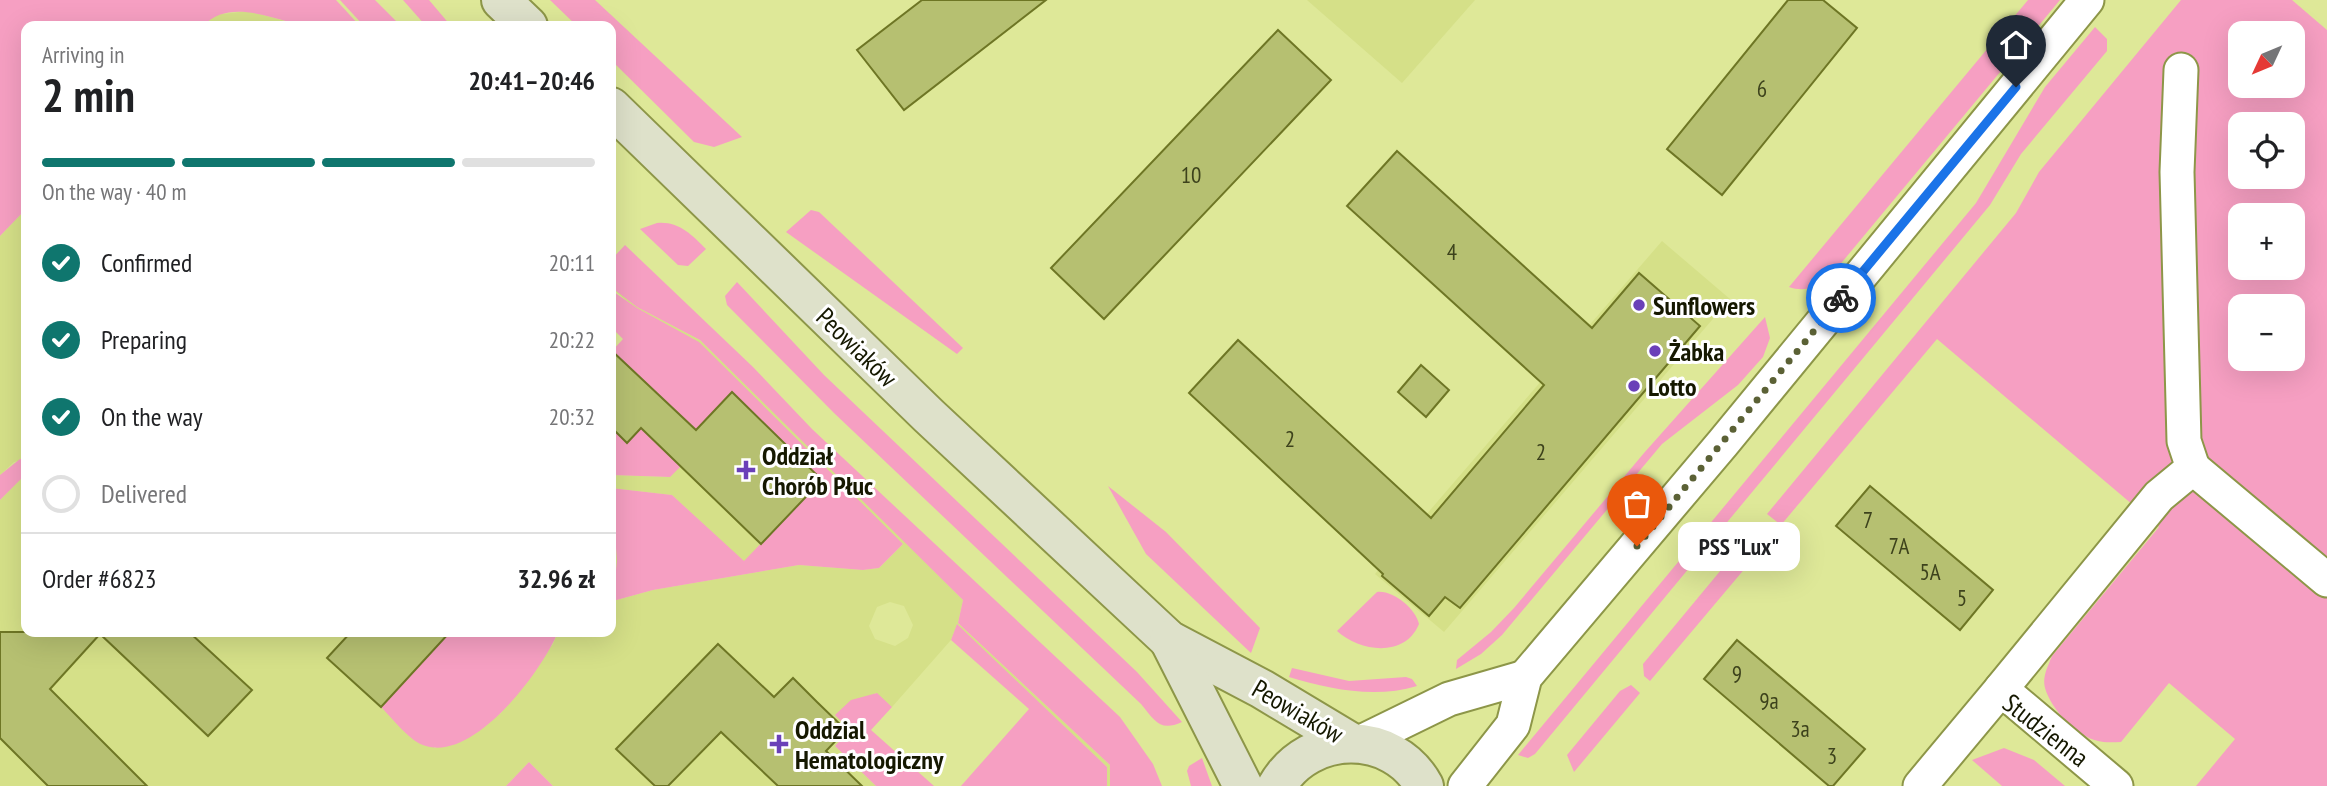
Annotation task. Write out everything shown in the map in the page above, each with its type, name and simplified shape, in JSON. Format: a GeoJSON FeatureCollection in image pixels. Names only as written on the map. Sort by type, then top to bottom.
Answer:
{"type":"FeatureCollection","features":[{"type":"Feature","properties":{"kind":"main road"},"geometry":{"type":"LineString","coordinates":[[501,0],[523,21]]}},
{"type":"Feature","properties":{"kind":"main road","name":"Peowiaków"},"geometry":{"type":"LineString","coordinates":[[616,112],[929,416],[1169,640],[1262,688],[1356,743],[1394,755],[1409,766],[1424,786]]}},
{"type":"Feature","properties":{"kind":"main road","name":"Peowiaków"},"geometry":{"type":"LineString","coordinates":[[1169,640],[1243,786]]}},
{"type":"Feature","properties":{"kind":"main road"},"geometry":{"type":"LineString","coordinates":[[1277,786],[1296,762],[1313,751],[1356,743]]}},
{"type":"Feature","properties":{"kind":"street"},"geometry":{"type":"LineString","coordinates":[[1465,786],[1513,725],[1525,677],[1715,454],[2087,0]]}},
{"type":"Feature","properties":{"kind":"street"},"geometry":{"type":"LineString","coordinates":[[2181,69],[2177,172],[2184,440],[2193,468],[2327,580]]}},
{"type":"Feature","properties":{"kind":"street"},"geometry":{"type":"LineString","coordinates":[[2001,689],[2159,496],[2193,468]]}},
{"type":"Feature","properties":{"kind":"street"},"geometry":{"type":"LineString","coordinates":[[1356,743],[1449,699],[1525,677]]}},
{"type":"Feature","properties":{"kind":"street","name":"Studzienna"},"geometry":{"type":"LineString","coordinates":[[1920,786],[2001,689],[2116,786]]}},
{"type":"Feature","properties":{"kind":"shaded area"},"geometry":{"type":"Polygon","coordinates":[[[0,0],[336,0],[355,21],[285,21],[255,13],[233,12],[209,21],[21,21],[21,214],[0,236],[0,0]]]}},
{"type":"Feature","properties":{"kind":"shaded area"},"geometry":{"type":"Polygon","coordinates":[[[340,0],[375,0],[396,21],[359,21],[340,0]]]}},
{"type":"Feature","properties":{"kind":"shaded area"},"geometry":{"type":"Polygon","coordinates":[[[403,0],[429,0],[447,21],[422,21],[403,0]]]}},
{"type":"Feature","properties":{"kind":"shaded area"},"geometry":{"type":"Polygon","coordinates":[[[550,0],[595,0],[742,137],[714,147],[694,142],[616,65],[616,21],[572,21],[550,0]]]}},
{"type":"Feature","properties":{"kind":"shaded area"},"geometry":{"type":"Polygon","coordinates":[[[1307,0],[1475,0],[1402,83],[1307,0]]]}},
{"type":"Feature","properties":{"kind":"shaded area"},"geometry":{"type":"Polygon","coordinates":[[[2028,0],[2060,0],[1828,279],[1809,288],[1789,287],[2028,0]]]}},
{"type":"Feature","properties":{"kind":"shaded area"},"geometry":{"type":"Polygon","coordinates":[[[2181,0],[2292,0],[2327,30],[2327,786],[2196,786],[2235,739],[2169,683],[2121,742],[2104,742],[2081,734],[2059,713],[2044,684],[2052,656],[2159,527],[1937,339],[1781,525],[1767,514],[2016,213],[2039,172],[2181,0]]]}},
{"type":"Feature","properties":{"kind":"shaded area"},"geometry":{"type":"Polygon","coordinates":[[[249,11],[285,21],[208,21],[213,15],[249,11]]]}},
{"type":"Feature","properties":{"kind":"shaded area"},"geometry":{"type":"Polygon","coordinates":[[[2095,27],[2107,39],[2107,51],[2021,154],[1990,205],[1535,754],[1528,758],[1518,755],[1976,203],[2045,87],[2095,27]]]}},
{"type":"Feature","properties":{"kind":"shaded area"},"geometry":{"type":"Polygon","coordinates":[[[811,210],[819,212],[963,348],[957,354],[786,232],[811,210]]]}},
{"type":"Feature","properties":{"kind":"shaded area"},"geometry":{"type":"Polygon","coordinates":[[[21,214],[21,460],[14,462],[0,475],[0,236],[21,214]]]}},
{"type":"Feature","properties":{"kind":"shaded area"},"geometry":{"type":"Polygon","coordinates":[[[657,223],[678,227],[706,249],[688,266],[678,265],[640,229],[657,223]]]}},
{"type":"Feature","properties":{"kind":"shaded area"},"geometry":{"type":"Polygon","coordinates":[[[1662,241],[1730,299],[1444,632],[1375,574],[1662,241]]]}},
{"type":"Feature","properties":{"kind":"shaded area"},"geometry":{"type":"Polygon","coordinates":[[[625,245],[753,367],[812,429],[1120,717],[1153,764],[1162,786],[1110,786],[1110,765],[958,623],[963,600],[700,340],[637,307],[616,291],[616,255],[625,245]]]}},
{"type":"Feature","properties":{"kind":"shaded area"},"geometry":{"type":"Polygon","coordinates":[[[737,282],[824,375],[1137,672],[1182,722],[1168,726],[1154,720],[1141,704],[834,413],[727,305],[725,296],[737,282]]]}},
{"type":"Feature","properties":{"kind":"shaded area"},"geometry":{"type":"Polygon","coordinates":[[[616,291],[638,307],[700,340],[906,542],[963,600],[958,623],[1110,765],[1110,786],[1107,786],[1107,767],[957,625],[951,640],[892,707],[876,693],[836,715],[850,730],[835,746],[876,786],[553,786],[529,762],[506,786],[0,786],[0,500],[21,478],[21,637],[445,637],[381,707],[435,748],[468,737],[501,713],[556,637],[616,637],[616,600],[653,590],[799,565],[863,570],[879,568],[903,544],[616,291]],[[890,602],[877,607],[869,626],[875,639],[895,646],[908,638],[913,625],[904,606],[890,602]]]}},
{"type":"Feature","properties":{"kind":"shaded area"},"geometry":{"type":"Polygon","coordinates":[[[616,293],[699,342],[903,544],[879,568],[863,570],[799,565],[653,590],[616,600],[616,489],[672,495],[744,561],[822,480],[732,393],[671,455],[681,466],[670,477],[616,475],[616,432],[627,442],[616,375],[616,347],[623,339],[616,332],[616,293]]]}},
{"type":"Feature","properties":{"kind":"shaded area"},"geometry":{"type":"Polygon","coordinates":[[[1765,317],[1770,338],[1763,357],[1738,385],[1662,444],[1502,635],[1481,654],[1456,669],[1457,660],[1491,632],[1514,608],[1644,453],[1765,317]]]}},
{"type":"Feature","properties":{"kind":"shaded area"},"geometry":{"type":"Polygon","coordinates":[[[732,392],[822,480],[744,562],[672,495],[616,489],[616,475],[670,477],[671,456],[732,392]]]}},
{"type":"Feature","properties":{"kind":"shaded area"},"geometry":{"type":"Polygon","coordinates":[[[21,459],[21,479],[0,500],[0,475],[21,459]]]}},
{"type":"Feature","properties":{"kind":"shaded area"},"geometry":{"type":"Polygon","coordinates":[[[1108,486],[1166,532],[1260,628],[1251,653],[1146,554],[1108,486]]]}},
{"type":"Feature","properties":{"kind":"shaded area"},"geometry":{"type":"Polygon","coordinates":[[[1750,535],[1763,547],[1650,681],[1644,676],[1643,664],[1750,535]]]}},
{"type":"Feature","properties":{"kind":"shaded area"},"geometry":{"type":"Polygon","coordinates":[[[1377,592],[1390,594],[1403,601],[1419,624],[1412,635],[1393,647],[1358,644],[1337,631],[1377,592]]]}},
{"type":"Feature","properties":{"kind":"shaded area"},"geometry":{"type":"Polygon","coordinates":[[[957,624],[1107,767],[1107,786],[961,786],[1029,709],[951,640],[957,624]]]}},
{"type":"Feature","properties":{"kind":"shaded area"},"geometry":{"type":"Polygon","coordinates":[[[445,637],[556,637],[522,689],[485,727],[465,740],[445,747],[420,744],[381,707],[445,637]]]}},
{"type":"Feature","properties":{"kind":"shaded area"},"geometry":{"type":"Polygon","coordinates":[[[1292,668],[1349,681],[1406,677],[1412,679],[1417,686],[1385,692],[1336,689],[1289,677],[1292,668]]]}},
{"type":"Feature","properties":{"kind":"shaded area"},"geometry":{"type":"Polygon","coordinates":[[[1631,685],[1640,693],[1574,772],[1567,755],[1620,691],[1631,685]]]}},
{"type":"Feature","properties":{"kind":"shaded area"},"geometry":{"type":"Polygon","coordinates":[[[877,693],[892,707],[871,730],[934,786],[876,786],[835,746],[850,730],[835,715],[851,700],[877,693]]]}},
{"type":"Feature","properties":{"kind":"shaded area"},"geometry":{"type":"Polygon","coordinates":[[[2004,748],[2034,760],[2065,786],[2002,786],[1972,760],[2004,748]]]}},
{"type":"Feature","properties":{"kind":"shaded area"},"geometry":{"type":"Polygon","coordinates":[[[1202,758],[1212,786],[1191,786],[1187,771],[1189,766],[1202,758]]]}},
{"type":"Feature","properties":{"kind":"shaded area"},"geometry":{"type":"Polygon","coordinates":[[[529,762],[553,786],[506,786],[529,762]]]}},
{"type":"Feature","properties":{"kind":"building"},"geometry":{"type":"Polygon","coordinates":[[[922,0],[1046,0],[904,110],[857,50],[922,0]]]}},
{"type":"Feature","properties":{"kind":"building"},"geometry":{"type":"Polygon","coordinates":[[[1788,0],[1823,0],[1857,28],[1722,195],[1667,149],[1788,0]]]}},
{"type":"Feature","properties":{"kind":"building"},"geometry":{"type":"Polygon","coordinates":[[[1278,30],[1331,80],[1104,319],[1051,268],[1278,30]]]}},
{"type":"Feature","properties":{"kind":"building"},"geometry":{"type":"Polygon","coordinates":[[[1397,151],[1592,328],[1639,273],[1700,326],[1460,608],[1445,597],[1429,616],[1382,576],[1383,574],[1189,393],[1238,340],[1431,518],[1544,385],[1347,206],[1397,151]]]}},
{"type":"Feature","properties":{"kind":"building"},"geometry":{"type":"Polygon","coordinates":[[[616,355],[696,430],[732,392],[822,480],[761,544],[641,428],[627,443],[616,432],[616,355]]]}},
{"type":"Feature","properties":{"kind":"building"},"geometry":{"type":"Polygon","coordinates":[[[1421,365],[1449,390],[1426,417],[1398,392],[1421,365]]]}},
{"type":"Feature","properties":{"kind":"building"},"geometry":{"type":"Polygon","coordinates":[[[1870,486],[1993,590],[1960,630],[1836,526],[1870,486]]]}},
{"type":"Feature","properties":{"kind":"building"},"geometry":{"type":"Polygon","coordinates":[[[0,632],[21,632],[21,637],[97,637],[50,689],[147,786],[48,786],[0,738],[0,632]]]}},
{"type":"Feature","properties":{"kind":"building"},"geometry":{"type":"Polygon","coordinates":[[[103,637],[194,637],[252,690],[208,736],[103,637]]]}},
{"type":"Feature","properties":{"kind":"building"},"geometry":{"type":"Polygon","coordinates":[[[346,637],[445,637],[381,707],[327,658],[346,637]]]}},
{"type":"Feature","properties":{"kind":"building"},"geometry":{"type":"Polygon","coordinates":[[[1737,640],[1865,749],[1833,786],[1829,786],[1704,679],[1737,640]]]}},
{"type":"Feature","properties":{"kind":"building"},"geometry":{"type":"Polygon","coordinates":[[[718,644],[774,697],[793,678],[846,730],[826,751],[862,786],[778,786],[721,732],[668,786],[655,786],[616,749],[718,644]]]}},
{"type":"Feature","properties":{"kind":"way so far"},"geometry":{"type":"LineString","coordinates":[[1637,546],[1841,298]]}},
{"type":"Feature","properties":{"kind":"place","name":"Sunflowers"},"geometry":{"type":"Point","coordinates":[1639,305]}},
{"type":"Feature","properties":{"kind":"place","name":"Żabka"},"geometry":{"type":"Point","coordinates":[1655,351]}},
{"type":"Feature","properties":{"kind":"place","name":"Lotto"},"geometry":{"type":"Point","coordinates":[1634,386]}},
{"type":"Feature","properties":{"kind":"place","name":"Oddział Chorób Płuc"},"geometry":{"type":"Point","coordinates":[746,470]}},
{"type":"Feature","properties":{"kind":"place","name":"PSS \"Lux\""},"geometry":{"type":"Point","coordinates":[1637,546]}},
{"type":"Feature","properties":{"kind":"place","name":"Oddzial Hematologiczny"},"geometry":{"type":"Point","coordinates":[779,744]}},
{"type":"Feature","properties":{"kind":"route"},"geometry":{"type":"LineString","coordinates":[[1841,298],[2016,87]]}}]}
